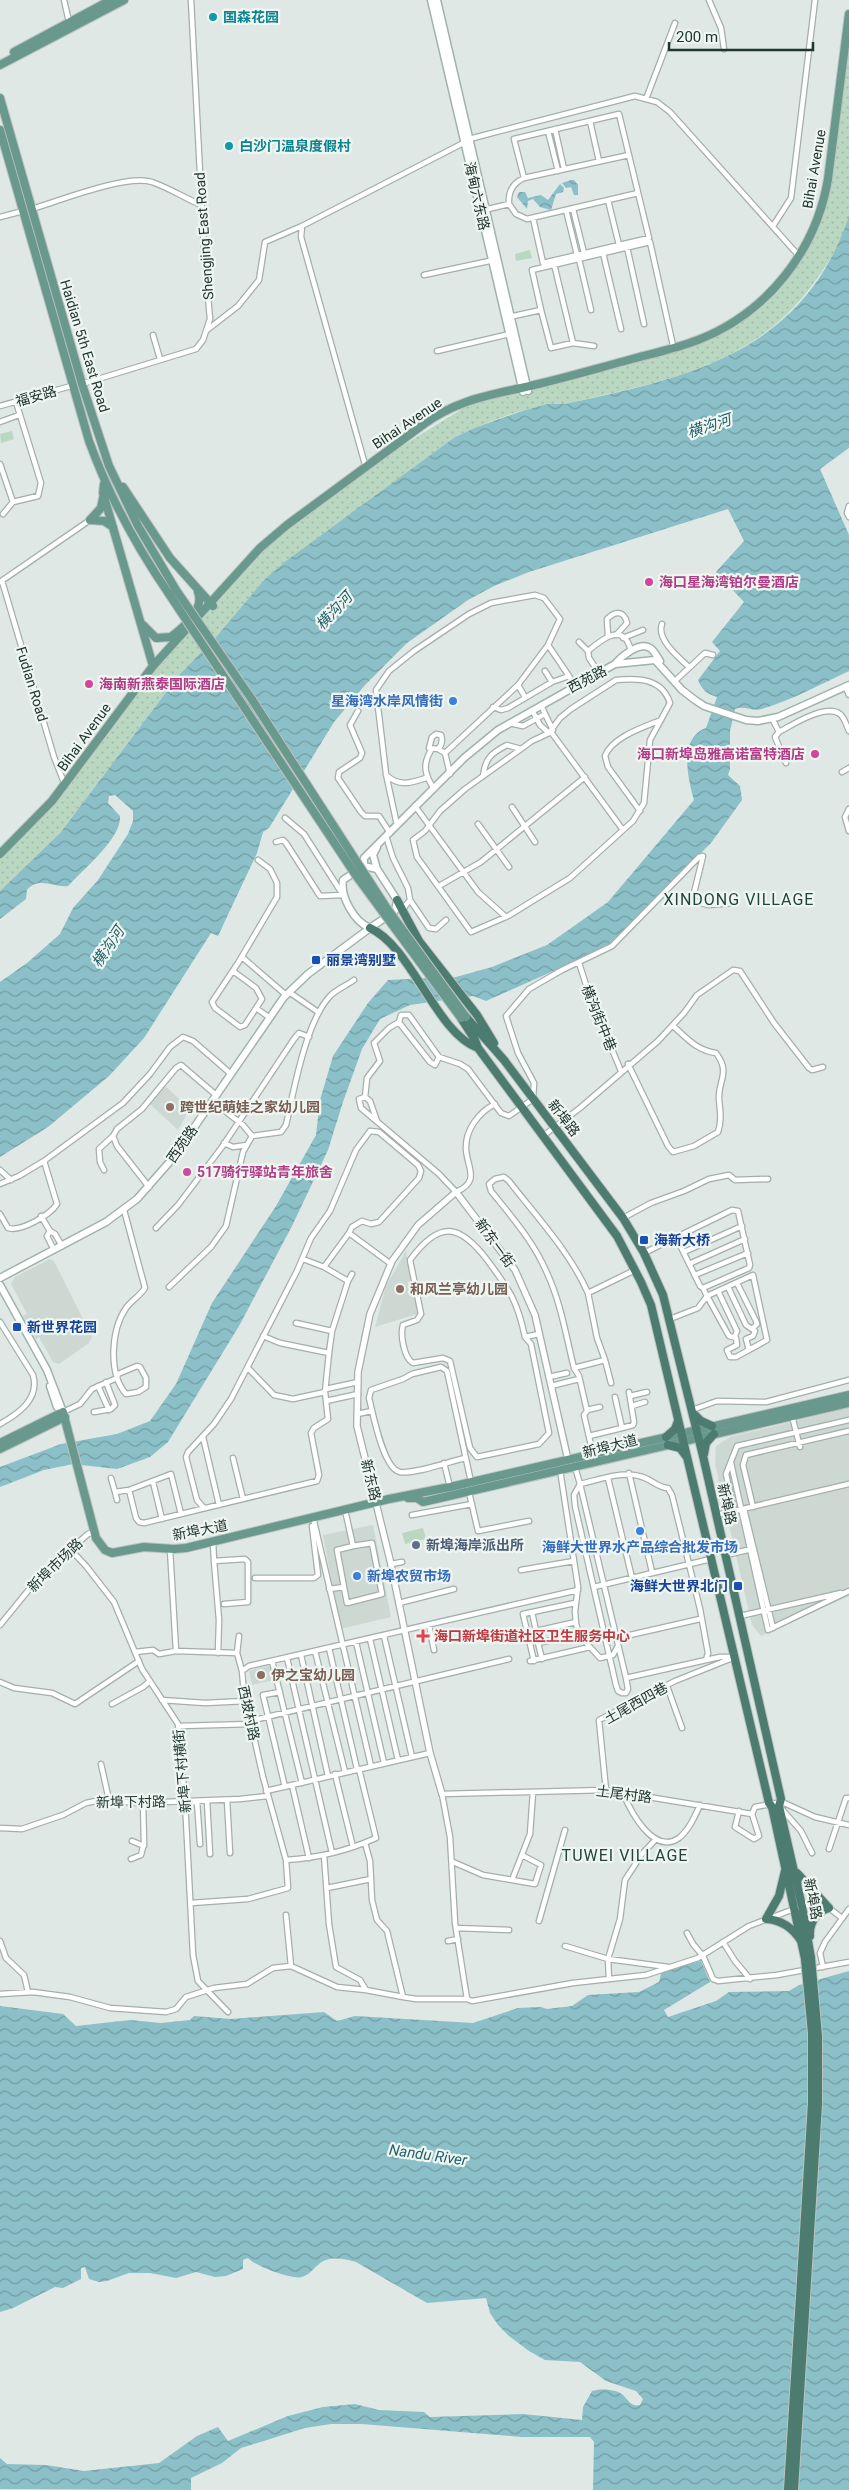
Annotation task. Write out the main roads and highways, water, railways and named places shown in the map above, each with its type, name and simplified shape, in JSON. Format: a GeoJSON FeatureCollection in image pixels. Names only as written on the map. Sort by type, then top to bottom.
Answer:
{"type":"FeatureCollection","features":[{"type":"Feature","properties":{"kind":"highway"},"geometry":{"type":"LineString","coordinates":[[397,900],[419,940],[477,1015],[494,1042],[496,1050]]}},
{"type":"Feature","properties":{"kind":"highway"},"geometry":{"type":"LineString","coordinates":[[370,928],[382,933],[449,1024],[468,1044],[478,1048]]}},
{"type":"Feature","properties":{"kind":"highway"},"geometry":{"type":"LineString","coordinates":[[463,1018],[478,1048]]}},
{"type":"Feature","properties":{"kind":"highway"},"geometry":{"type":"LineString","coordinates":[[463,1018],[496,1050]]}},
{"type":"Feature","properties":{"kind":"highway","name":"新埠路"},"geometry":{"type":"LineString","coordinates":[[478,1048],[617,1236],[635,1270],[654,1316],[769,1803],[772,1807],[786,1867],[799,1907]]}},
{"type":"Feature","properties":{"kind":"highway","name":"新埠路"},"geometry":{"type":"LineString","coordinates":[[496,1050],[623,1218],[644,1253],[663,1295],[697,1429],[740,1616],[781,1804],[806,1946]]}},
{"type":"Feature","properties":{"kind":"highway"},"geometry":{"type":"LineString","coordinates":[[692,1410],[701,1422],[713,1430],[706,1443],[703,1456]]}},
{"type":"Feature","properties":{"kind":"highway"},"geometry":{"type":"LineString","coordinates":[[678,1416],[675,1429],[667,1441],[680,1448],[688,1459]]}},
{"type":"Feature","properties":{"kind":"highway"},"geometry":{"type":"LineString","coordinates":[[786,1867],[782,1889],[766,1919],[786,1925],[806,1946]]}},
{"type":"Feature","properties":{"kind":"highway"},"geometry":{"type":"LineString","coordinates":[[794,1870],[809,1889],[829,1908],[822,1910],[813,1921],[806,1946],[818,2036],[818,2104],[794,2490]]}},
{"type":"Feature","properties":{"kind":"highway"},"geometry":{"type":"LineString","coordinates":[[788,2490],[812,2103],[812,2034],[808,1958]]}},
{"type":"Feature","properties":{"kind":"main road"},"geometry":{"type":"LineString","coordinates":[[0,59],[112,0]]}},
{"type":"Feature","properties":{"kind":"main road"},"geometry":{"type":"LineString","coordinates":[[0,65],[124,0]]}},
{"type":"Feature","properties":{"kind":"main road","name":"海甸六东路"},"geometry":{"type":"LineString","coordinates":[[431,0],[467,140]]}},
{"type":"Feature","properties":{"kind":"main road","name":"海甸六东路"},"geometry":{"type":"LineString","coordinates":[[437,0],[507,318],[525,389]]}},
{"type":"Feature","properties":{"kind":"main road","name":"Bihai Avenue"},"geometry":{"type":"LineString","coordinates":[[674,349],[705,337],[744,315],[774,290],[800,256],[815,226],[827,187],[849,14]]}},
{"type":"Feature","properties":{"kind":"main road","name":"Bihai Avenue"},"geometry":{"type":"LineString","coordinates":[[0,855],[65,786],[134,694],[277,533],[441,412],[480,396],[525,389],[674,349],[720,333],[758,307],[787,278],[808,247],[820,222],[829,188],[849,35]]}},
{"type":"Feature","properties":{"kind":"main road","name":"Haidian 5th East Road"},"geometry":{"type":"LineString","coordinates":[[0,98],[82,384],[109,466],[173,592]]}},
{"type":"Feature","properties":{"kind":"main road","name":"Haidian 5th East Road"},"geometry":{"type":"LineString","coordinates":[[0,130],[71,386],[104,482],[148,564],[173,592]]}},
{"type":"Feature","properties":{"kind":"main road"},"geometry":{"type":"LineString","coordinates":[[109,466],[156,538],[196,589],[212,605]]}},
{"type":"Feature","properties":{"kind":"main road"},"geometry":{"type":"LineString","coordinates":[[104,482],[103,503],[90,520],[104,521],[113,527]]}},
{"type":"Feature","properties":{"kind":"main road"},"geometry":{"type":"LineString","coordinates":[[104,493],[153,666]]}},
{"type":"Feature","properties":{"kind":"main road"},"geometry":{"type":"LineString","coordinates":[[140,622],[156,638],[171,637],[197,610],[200,601],[196,589]]}},
{"type":"Feature","properties":{"kind":"main road"},"geometry":{"type":"LineString","coordinates":[[173,592],[257,707],[386,907],[463,1018]]}},
{"type":"Feature","properties":{"kind":"main road","name":"Bihai Avenue"},"geometry":{"type":"LineString","coordinates":[[65,786],[153,666],[212,605]]}},
{"type":"Feature","properties":{"kind":"main road"},"geometry":{"type":"LineString","coordinates":[[615,664],[631,651],[645,646],[650,648],[682,690],[704,706],[735,717],[758,721],[772,718],[847,686]]}},
{"type":"Feature","properties":{"kind":"main road","name":"西苑路"},"geometry":{"type":"LineString","coordinates":[[370,928],[360,922],[343,895],[343,880],[364,866],[364,858],[479,744],[509,723],[615,664],[655,660],[662,664]]}},
{"type":"Feature","properties":{"kind":"main road","name":"西苑路"},"geometry":{"type":"LineString","coordinates":[[377,869],[374,855],[381,842]]}},
{"type":"Feature","properties":{"kind":"main road"},"geometry":{"type":"LineString","coordinates":[[364,866],[377,869],[397,900]]}},
{"type":"Feature","properties":{"kind":"main road","name":"西苑路"},"geometry":{"type":"LineString","coordinates":[[0,1278],[106,1222],[124,1210],[149,1188],[288,994],[308,974],[395,910],[397,900]]}},
{"type":"Feature","properties":{"kind":"main road"},"geometry":{"type":"LineString","coordinates":[[0,1285],[47,1370],[62,1416]]}},
{"type":"Feature","properties":{"kind":"main road"},"geometry":{"type":"LineString","coordinates":[[0,1292],[41,1366],[62,1416]]}},
{"type":"Feature","properties":{"kind":"main road","name":"新埠大道"},"geometry":{"type":"LineString","coordinates":[[62,1416],[94,1532],[100,1545],[110,1552],[144,1547],[170,1549],[213,1541],[429,1490],[450,1487],[593,1454],[667,1441],[684,1442],[699,1438],[713,1430],[849,1394]]}},
{"type":"Feature","properties":{"kind":"main road","name":"新埠大道"},"geometry":{"type":"LineString","coordinates":[[377,1502],[386,1503],[411,1498],[417,1498],[423,1502],[575,1467],[667,1441],[682,1433],[697,1429],[713,1430],[792,1416],[849,1403]]}},
{"type":"Feature","properties":{"kind":"main road"},"geometry":{"type":"LineString","coordinates":[[0,1442],[62,1416]]}},
{"type":"Feature","properties":{"kind":"main road"},"geometry":{"type":"LineString","coordinates":[[0,1449],[62,1416]]}},
{"type":"Feature","properties":{"kind":"water"},"geometry":{"type":"Polygon","coordinates":[[[574,180],[578,185],[578,195],[574,195],[571,187],[566,188],[562,183],[574,180]]]}},
{"type":"Feature","properties":{"kind":"water"},"geometry":{"type":"Polygon","coordinates":[[[560,184],[564,188],[563,192],[556,194],[551,210],[540,207],[533,199],[528,201],[527,209],[517,197],[519,192],[525,192],[528,198],[541,195],[548,200],[560,184]]]}},
{"type":"Feature","properties":{"kind":"water","name":"横沟河"},"geometry":{"type":"Polygon","coordinates":[[[849,216],[849,448],[820,469],[849,535],[849,671],[759,710],[735,709],[730,731],[730,769],[728,775],[740,786],[742,800],[711,843],[605,948],[486,1001],[473,996],[410,1005],[380,1019],[362,1049],[328,1150],[292,1226],[239,1326],[168,1442],[150,1457],[117,1469],[73,1464],[44,1470],[0,1487],[0,1467],[61,1444],[117,1434],[150,1421],[176,1384],[212,1303],[276,1206],[316,1135],[320,1100],[333,1056],[368,1003],[388,980],[456,977],[492,967],[547,945],[608,902],[694,800],[689,781],[688,750],[691,741],[697,733],[706,728],[717,697],[705,691],[698,680],[720,651],[712,642],[744,602],[716,572],[744,541],[728,509],[529,572],[494,586],[468,600],[407,643],[365,685],[334,722],[269,828],[263,832],[257,853],[218,936],[211,933],[144,1038],[109,1076],[48,1127],[0,1157],[0,982],[27,963],[60,934],[73,908],[98,880],[128,834],[133,821],[133,811],[115,795],[109,796],[108,803],[120,816],[115,834],[100,854],[68,886],[36,884],[27,890],[26,899],[0,919],[0,891],[61,832],[179,675],[217,636],[265,579],[286,561],[455,437],[522,411],[548,404],[565,404],[656,382],[698,369],[737,351],[772,329],[803,299],[829,262],[849,216]]]}},
{"type":"Feature","properties":{"kind":"water","name":"Nandu River"},"geometry":{"type":"Polygon","coordinates":[[[701,1961],[710,1982],[664,2010],[668,2017],[716,2001],[729,1992],[789,1991],[799,1985],[849,1971],[849,2490],[593,2490],[594,2442],[590,2437],[522,2437],[362,2424],[331,2424],[305,2428],[241,2448],[222,2463],[191,2478],[191,2490],[0,2489],[0,2458],[7,2464],[46,2465],[84,2471],[159,2463],[197,2436],[218,2427],[228,2441],[288,2416],[323,2407],[355,2404],[379,2410],[424,2412],[430,2417],[523,2414],[582,2420],[583,2407],[592,2391],[604,2389],[618,2392],[634,2405],[640,2405],[643,2399],[636,2391],[606,2381],[580,2362],[545,2360],[529,2351],[498,2325],[490,2313],[486,2298],[427,2303],[356,2262],[341,2259],[326,2260],[302,2277],[274,2272],[248,2258],[243,2260],[243,2269],[226,2276],[215,2277],[196,2272],[176,2278],[150,2273],[129,2273],[99,2282],[89,2279],[85,2267],[81,2268],[81,2279],[63,2288],[55,2287],[13,2308],[0,2312],[0,2006],[63,2014],[76,2026],[130,2020],[161,2023],[190,2020],[194,2016],[231,2019],[324,2012],[337,2021],[355,2016],[473,2023],[518,2008],[541,2007],[547,2009],[572,2006],[588,1995],[639,1992],[659,1982],[662,1970],[701,1961]]]}},
{"type":"Feature","properties":{"kind":"place","name":"国森花园"},"geometry":{"type":"Point","coordinates":[213,17]}},
{"type":"Feature","properties":{"kind":"place","name":"白沙门温泉度假村"},"geometry":{"type":"Point","coordinates":[229,146]}},
{"type":"Feature","properties":{"kind":"place","name":"海口星海湾铂尔曼酒店"},"geometry":{"type":"Point","coordinates":[649,582]}},
{"type":"Feature","properties":{"kind":"place","name":"海南新燕泰国际酒店"},"geometry":{"type":"Point","coordinates":[89,684]}},
{"type":"Feature","properties":{"kind":"place","name":"星海湾水岸风情街"},"geometry":{"type":"Point","coordinates":[453,701]}},
{"type":"Feature","properties":{"kind":"place","name":"海口新埠岛雅高诺富特酒店"},"geometry":{"type":"Point","coordinates":[815,754]}},
{"type":"Feature","properties":{"kind":"place","name":"丽景湾别墅"},"geometry":{"type":"Point","coordinates":[316,960]}},
{"type":"Feature","properties":{"kind":"place","name":"跨世纪萌娃之家幼儿园"},"geometry":{"type":"Point","coordinates":[170,1107]}},
{"type":"Feature","properties":{"kind":"place","name":"517骑行驿站青年旅舍"},"geometry":{"type":"Point","coordinates":[187,1172]}},
{"type":"Feature","properties":{"kind":"place","name":"海新大桥"},"geometry":{"type":"Point","coordinates":[644,1240]}},
{"type":"Feature","properties":{"kind":"place","name":"和风兰亭幼儿园"},"geometry":{"type":"Point","coordinates":[400,1289]}},
{"type":"Feature","properties":{"kind":"place","name":"新世界花园"},"geometry":{"type":"Point","coordinates":[17,1327]}},
{"type":"Feature","properties":{"kind":"place","name":"海鲜大世界水产品综合批发市场"},"geometry":{"type":"Point","coordinates":[640,1531]}},
{"type":"Feature","properties":{"kind":"place","name":"新埠海岸派出所"},"geometry":{"type":"Point","coordinates":[416,1545]}},
{"type":"Feature","properties":{"kind":"place","name":"新埠农贸市场"},"geometry":{"type":"Point","coordinates":[357,1576]}},
{"type":"Feature","properties":{"kind":"place","name":"海鲜大世界北门"},"geometry":{"type":"Point","coordinates":[738,1586]}},
{"type":"Feature","properties":{"kind":"place","name":"海口新埠街道社区卫生服务中心"},"geometry":{"type":"Point","coordinates":[423,1636]}},
{"type":"Feature","properties":{"kind":"place","name":"伊之宝幼儿园"},"geometry":{"type":"Point","coordinates":[261,1675]}},
{"type":"Feature","properties":{"kind":"district","name":"XINDONG VILLAGE"},"geometry":{"type":"Point","coordinates":[739,899]}},
{"type":"Feature","properties":{"kind":"district","name":"TUWEI VILLAGE"},"geometry":{"type":"Point","coordinates":[625,1855]}}]}
